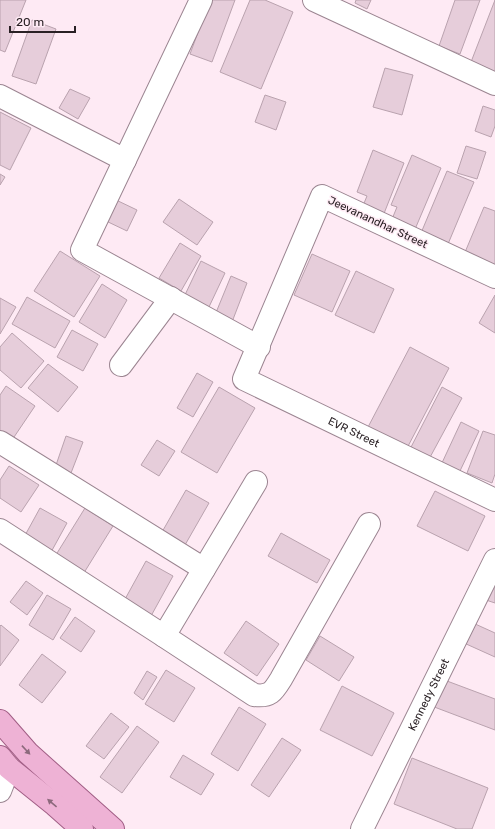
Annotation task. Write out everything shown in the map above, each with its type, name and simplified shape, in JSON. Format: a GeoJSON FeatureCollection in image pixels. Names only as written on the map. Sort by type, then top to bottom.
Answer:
{"type":"FeatureCollection","features":[{"type":"Feature","properties":{"kind":"main road"},"geometry":{"type":"LineString","coordinates":[[0,721],[28,753],[113,829]]}},
{"type":"Feature","properties":{"kind":"main road"},"geometry":{"type":"LineString","coordinates":[[5,763],[82,829]]}},
{"type":"Feature","properties":{"kind":"street"},"geometry":{"type":"LineString","coordinates":[[201,0],[82,250],[258,347]]}},
{"type":"Feature","properties":{"kind":"street"},"geometry":{"type":"LineString","coordinates":[[314,0],[495,84]]}},
{"type":"Feature","properties":{"kind":"street"},"geometry":{"type":"LineString","coordinates":[[0,96],[125,160]]}},
{"type":"Feature","properties":{"kind":"street","name":"Jeevanandhar Street"},"geometry":{"type":"LineString","coordinates":[[258,347],[322,196],[495,277]]}},
{"type":"Feature","properties":{"kind":"street"},"geometry":{"type":"LineString","coordinates":[[121,365],[171,298]]}},
{"type":"Feature","properties":{"kind":"street","name":"EVR Street"},"geometry":{"type":"LineString","coordinates":[[258,347],[244,379],[495,500]]}},
{"type":"Feature","properties":{"kind":"street"},"geometry":{"type":"LineString","coordinates":[[0,442],[204,569]]}},
{"type":"Feature","properties":{"kind":"street"},"geometry":{"type":"LineString","coordinates":[[164,636],[256,482]]}},
{"type":"Feature","properties":{"kind":"street"},"geometry":{"type":"LineString","coordinates":[[0,530],[254,695],[262,696],[270,693],[281,679],[369,524]]}},
{"type":"Feature","properties":{"kind":"street","name":"Kennedy Street"},"geometry":{"type":"LineString","coordinates":[[362,829],[495,560]]}},
{"type":"Feature","properties":{"kind":"street"},"geometry":{"type":"LineString","coordinates":[[0,791],[5,763]]}},
{"type":"Feature","properties":{"kind":"building"},"geometry":{"type":"Polygon","coordinates":[[[0,0],[26,0],[5,52],[0,50],[0,0]]]}},
{"type":"Feature","properties":{"kind":"building"},"geometry":{"type":"Polygon","coordinates":[[[210,0],[235,0],[212,62],[190,54],[210,0]]]}},
{"type":"Feature","properties":{"kind":"building"},"geometry":{"type":"Polygon","coordinates":[[[250,0],[265,0],[293,12],[261,89],[220,72],[250,0]]]}},
{"type":"Feature","properties":{"kind":"building"},"geometry":{"type":"Polygon","coordinates":[[[356,0],[371,0],[367,9],[355,3],[356,0]]]}},
{"type":"Feature","properties":{"kind":"building"},"geometry":{"type":"Polygon","coordinates":[[[455,0],[480,0],[460,54],[439,46],[455,0]]]}},
{"type":"Feature","properties":{"kind":"building"},"geometry":{"type":"Polygon","coordinates":[[[495,0],[495,72],[471,62],[495,0]]]}},
{"type":"Feature","properties":{"kind":"building"},"geometry":{"type":"Polygon","coordinates":[[[32,20],[56,29],[36,84],[12,76],[32,20]]]}},
{"type":"Feature","properties":{"kind":"building"},"geometry":{"type":"Polygon","coordinates":[[[385,68],[413,75],[402,115],[373,107],[385,68]]]}},
{"type":"Feature","properties":{"kind":"building"},"geometry":{"type":"Polygon","coordinates":[[[70,89],[90,98],[78,119],[59,108],[70,89]]]}},
{"type":"Feature","properties":{"kind":"building"},"geometry":{"type":"Polygon","coordinates":[[[265,95],[286,102],[276,130],[255,122],[265,95]]]}},
{"type":"Feature","properties":{"kind":"building"},"geometry":{"type":"Polygon","coordinates":[[[483,106],[495,110],[495,126],[491,137],[475,131],[483,106]]]}},
{"type":"Feature","properties":{"kind":"building"},"geometry":{"type":"Polygon","coordinates":[[[0,112],[31,128],[10,170],[0,165],[0,112]]]}},
{"type":"Feature","properties":{"kind":"building"},"geometry":{"type":"Polygon","coordinates":[[[466,146],[486,152],[477,179],[457,173],[466,146]]]}},
{"type":"Feature","properties":{"kind":"building"},"geometry":{"type":"Polygon","coordinates":[[[373,150],[404,163],[383,216],[362,208],[367,196],[357,192],[373,150]]]}},
{"type":"Feature","properties":{"kind":"building"},"geometry":{"type":"Polygon","coordinates":[[[412,155],[441,168],[413,234],[390,224],[397,207],[391,205],[412,155]]]}},
{"type":"Feature","properties":{"kind":"building"},"geometry":{"type":"Polygon","coordinates":[[[447,171],[474,182],[448,244],[421,233],[447,171]]]}},
{"type":"Feature","properties":{"kind":"building"},"geometry":{"type":"Polygon","coordinates":[[[0,174],[5,177],[0,185],[0,174]]]}},
{"type":"Feature","properties":{"kind":"building"},"geometry":{"type":"Polygon","coordinates":[[[114,199],[137,210],[127,231],[104,220],[114,199]]]}},
{"type":"Feature","properties":{"kind":"building"},"geometry":{"type":"Polygon","coordinates":[[[179,199],[213,222],[197,245],[163,222],[179,199]]]}},
{"type":"Feature","properties":{"kind":"building"},"geometry":{"type":"Polygon","coordinates":[[[484,207],[495,211],[495,271],[463,257],[484,207]]]}},
{"type":"Feature","properties":{"kind":"building"},"geometry":{"type":"Polygon","coordinates":[[[180,243],[201,256],[181,291],[159,278],[180,243]]]}},
{"type":"Feature","properties":{"kind":"building"},"geometry":{"type":"Polygon","coordinates":[[[60,251],[100,276],[74,317],[34,291],[60,251]]]}},
{"type":"Feature","properties":{"kind":"building"},"geometry":{"type":"Polygon","coordinates":[[[312,254],[350,271],[332,312],[294,295],[312,254]]]}},
{"type":"Feature","properties":{"kind":"building"},"geometry":{"type":"Polygon","coordinates":[[[201,261],[225,273],[208,309],[184,297],[201,261]]]}},
{"type":"Feature","properties":{"kind":"building"},"geometry":{"type":"Polygon","coordinates":[[[356,271],[394,289],[374,333],[335,315],[356,271]]]}},
{"type":"Feature","properties":{"kind":"building"},"geometry":{"type":"Polygon","coordinates":[[[231,276],[247,283],[232,322],[215,315],[231,276]]]}},
{"type":"Feature","properties":{"kind":"building"},"geometry":{"type":"Polygon","coordinates":[[[102,284],[127,300],[105,338],[79,322],[102,284]]]}},
{"type":"Feature","properties":{"kind":"building"},"geometry":{"type":"Polygon","coordinates":[[[495,295],[495,333],[479,323],[495,295]]]}},
{"type":"Feature","properties":{"kind":"building"},"geometry":{"type":"Polygon","coordinates":[[[27,297],[70,321],[55,348],[12,324],[27,297]]]}},
{"type":"Feature","properties":{"kind":"building"},"geometry":{"type":"Polygon","coordinates":[[[0,298],[16,307],[0,334],[0,298]]]}},
{"type":"Feature","properties":{"kind":"building"},"geometry":{"type":"Polygon","coordinates":[[[72,330],[98,344],[83,371],[57,357],[72,330]]]}},
{"type":"Feature","properties":{"kind":"building"},"geometry":{"type":"Polygon","coordinates":[[[12,333],[44,361],[21,388],[0,370],[0,347],[12,333]]]}},
{"type":"Feature","properties":{"kind":"building"},"geometry":{"type":"Polygon","coordinates":[[[410,347],[449,368],[406,450],[367,429],[410,347]]]}},
{"type":"Feature","properties":{"kind":"building"},"geometry":{"type":"Polygon","coordinates":[[[48,364],[78,387],[58,412],[28,388],[48,364]]]}},
{"type":"Feature","properties":{"kind":"building"},"geometry":{"type":"Polygon","coordinates":[[[197,373],[213,382],[193,417],[177,408],[197,373]]]}},
{"type":"Feature","properties":{"kind":"building"},"geometry":{"type":"Polygon","coordinates":[[[6,386],[35,406],[10,443],[0,436],[0,395],[6,386]]]}},
{"type":"Feature","properties":{"kind":"building"},"geometry":{"type":"Polygon","coordinates":[[[219,387],[255,408],[217,473],[181,452],[219,387]]]}},
{"type":"Feature","properties":{"kind":"building"},"geometry":{"type":"Polygon","coordinates":[[[442,387],[462,398],[428,461],[409,451],[442,387]]]}},
{"type":"Feature","properties":{"kind":"building"},"geometry":{"type":"Polygon","coordinates":[[[461,422],[479,431],[459,473],[441,465],[461,422]]]}},
{"type":"Feature","properties":{"kind":"building"},"geometry":{"type":"Polygon","coordinates":[[[483,431],[495,435],[495,474],[492,483],[467,473],[483,431]]]}},
{"type":"Feature","properties":{"kind":"building"},"geometry":{"type":"Polygon","coordinates":[[[66,436],[83,442],[71,473],[55,468],[66,436]]]}},
{"type":"Feature","properties":{"kind":"building"},"geometry":{"type":"Polygon","coordinates":[[[157,440],[175,451],[159,476],[141,465],[157,440]]]}},
{"type":"Feature","properties":{"kind":"building"},"geometry":{"type":"Polygon","coordinates":[[[9,466],[39,485],[21,512],[0,498],[0,480],[9,466]]]}},
{"type":"Feature","properties":{"kind":"building"},"geometry":{"type":"Polygon","coordinates":[[[186,490],[209,503],[185,545],[162,532],[186,490]]]}},
{"type":"Feature","properties":{"kind":"building"},"geometry":{"type":"Polygon","coordinates":[[[435,491],[485,516],[468,551],[417,526],[435,491]]]}},
{"type":"Feature","properties":{"kind":"building"},"geometry":{"type":"Polygon","coordinates":[[[40,508],[67,523],[50,554],[23,539],[40,508]]]}},
{"type":"Feature","properties":{"kind":"building"},"geometry":{"type":"Polygon","coordinates":[[[85,508],[113,526],[82,576],[54,558],[85,508]]]}},
{"type":"Feature","properties":{"kind":"building"},"geometry":{"type":"Polygon","coordinates":[[[281,533],[330,560],[317,583],[268,556],[281,533]]]}},
{"type":"Feature","properties":{"kind":"building"},"geometry":{"type":"Polygon","coordinates":[[[146,561],[173,576],[151,616],[124,601],[146,561]]]}},
{"type":"Feature","properties":{"kind":"building"},"geometry":{"type":"Polygon","coordinates":[[[495,578],[495,603],[486,600],[495,578]]]}},
{"type":"Feature","properties":{"kind":"building"},"geometry":{"type":"Polygon","coordinates":[[[26,581],[43,593],[27,615],[10,602],[26,581]]]}},
{"type":"Feature","properties":{"kind":"building"},"geometry":{"type":"Polygon","coordinates":[[[47,595],[71,609],[53,640],[29,625],[47,595]]]}},
{"type":"Feature","properties":{"kind":"building"},"geometry":{"type":"Polygon","coordinates":[[[75,617],[95,631],[81,652],[60,638],[75,617]]]}},
{"type":"Feature","properties":{"kind":"building"},"geometry":{"type":"Polygon","coordinates":[[[246,621],[279,644],[257,676],[224,653],[246,621]]]}},
{"type":"Feature","properties":{"kind":"building"},"geometry":{"type":"Polygon","coordinates":[[[473,623],[495,633],[495,657],[464,643],[473,623]]]}},
{"type":"Feature","properties":{"kind":"building"},"geometry":{"type":"Polygon","coordinates":[[[1,625],[19,640],[0,666],[0,626],[1,625]]]}},
{"type":"Feature","properties":{"kind":"building"},"geometry":{"type":"Polygon","coordinates":[[[320,636],[354,657],[339,681],[306,660],[320,636]]]}},
{"type":"Feature","properties":{"kind":"building"},"geometry":{"type":"Polygon","coordinates":[[[42,654],[66,672],[42,703],[19,685],[42,654]]]}},
{"type":"Feature","properties":{"kind":"building"},"geometry":{"type":"Polygon","coordinates":[[[166,670],[195,688],[174,722],[145,704],[166,670]]]}},
{"type":"Feature","properties":{"kind":"building"},"geometry":{"type":"Polygon","coordinates":[[[147,671],[157,677],[143,700],[134,693],[147,671]]]}},
{"type":"Feature","properties":{"kind":"building"},"geometry":{"type":"Polygon","coordinates":[[[439,678],[495,699],[495,730],[429,705],[439,678]]]}},
{"type":"Feature","properties":{"kind":"building"},"geometry":{"type":"Polygon","coordinates":[[[342,686],[394,713],[372,756],[320,730],[342,686]]]}},
{"type":"Feature","properties":{"kind":"building"},"geometry":{"type":"Polygon","coordinates":[[[239,707],[266,724],[238,771],[211,754],[239,707]]]}},
{"type":"Feature","properties":{"kind":"building"},"geometry":{"type":"Polygon","coordinates":[[[111,713],[129,727],[104,759],[86,746],[111,713]]]}},
{"type":"Feature","properties":{"kind":"building"},"geometry":{"type":"Polygon","coordinates":[[[137,726],[159,742],[122,793],[100,777],[137,726]]]}},
{"type":"Feature","properties":{"kind":"building"},"geometry":{"type":"Polygon","coordinates":[[[282,738],[301,750],[269,797],[251,785],[282,738]]]}},
{"type":"Feature","properties":{"kind":"building"},"geometry":{"type":"Polygon","coordinates":[[[183,755],[214,774],[201,795],[170,777],[183,755]]]}},
{"type":"Feature","properties":{"kind":"building"},"geometry":{"type":"Polygon","coordinates":[[[412,758],[488,788],[472,829],[457,829],[394,804],[412,758]]]}}]}
